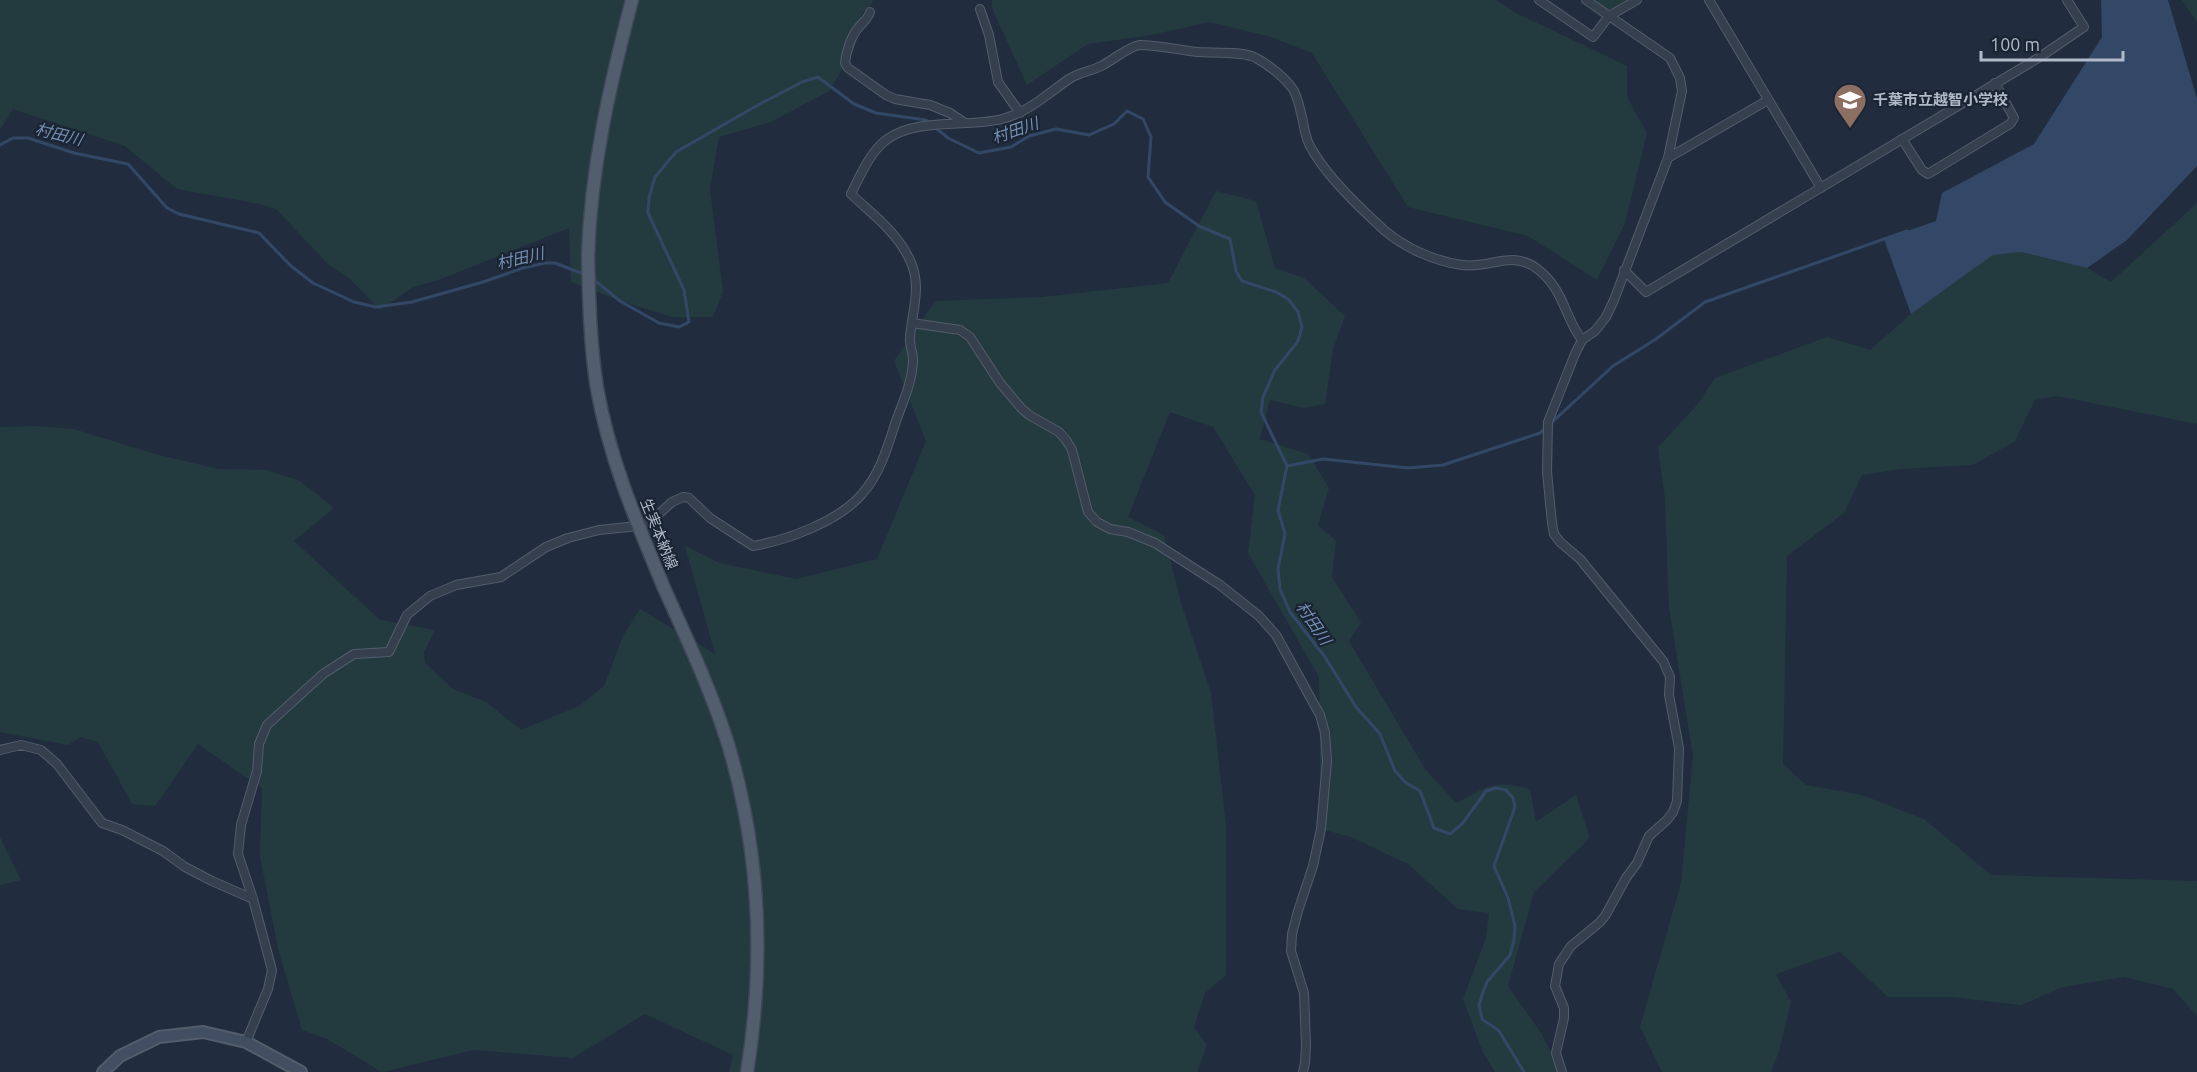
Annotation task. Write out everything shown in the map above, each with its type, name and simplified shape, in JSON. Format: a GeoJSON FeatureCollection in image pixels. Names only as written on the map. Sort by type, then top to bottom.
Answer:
{"type":"FeatureCollection","features":[{"type":"Feature","properties":{"kind":"main road","name":"生実本納線"},"geometry":{"type":"LineString","coordinates":[[632,0],[606,102],[593,179],[588,255],[592,344],[597,388],[605,426],[634,515],[698,663],[728,743],[738,783],[755,879],[759,954],[756,1003],[747,1072]]}},
{"type":"Feature","properties":{"kind":"street"},"geometry":{"type":"LineString","coordinates":[[1539,0],[1593,37],[1609,16],[1636,0]]}},
{"type":"Feature","properties":{"kind":"street"},"geometry":{"type":"LineString","coordinates":[[1562,1072],[1556,1053],[1564,1018],[1564,1008],[1555,986],[1559,964],[1570,946],[1605,916],[1637,863],[1649,836],[1673,812],[1679,782],[1679,748],[1669,695],[1670,678],[1663,661],[1580,559],[1554,534],[1547,472],[1548,422],[1582,340],[1596,331],[1606,317],[1668,158],[1682,91],[1676,68],[1664,52],[1586,0]]}},
{"type":"Feature","properties":{"kind":"street"},"geometry":{"type":"LineString","coordinates":[[1709,0],[1821,188]]}},
{"type":"Feature","properties":{"kind":"street"},"geometry":{"type":"LineString","coordinates":[[1624,270],[1646,292],[1995,83],[2084,27],[2067,0]]}},
{"type":"Feature","properties":{"kind":"street"},"geometry":{"type":"LineString","coordinates":[[980,9],[989,34],[998,82],[1020,112]]}},
{"type":"Feature","properties":{"kind":"street"},"geometry":{"type":"LineString","coordinates":[[870,12],[868,18],[857,28],[848,49],[845,63],[848,68],[886,95],[895,99],[930,105],[950,113],[961,124]]}},
{"type":"Feature","properties":{"kind":"street"},"geometry":{"type":"LineString","coordinates":[[246,1042],[268,989],[272,970],[238,854],[241,825],[257,771],[259,744],[267,725],[322,674],[354,654],[389,651],[407,615],[430,596],[440,591],[456,585],[501,577],[546,547],[568,538],[599,530],[638,526],[650,522],[672,502],[683,497],[689,498],[710,518],[753,546],[803,533],[837,514],[862,494],[874,477],[884,455],[909,382],[913,359],[909,339],[916,297],[912,266],[895,234],[851,194],[870,160],[885,140],[900,132],[928,126],[1001,119],[1020,112],[1046,97],[1071,77],[1102,66],[1128,48],[1139,45],[1255,57],[1285,80],[1294,92],[1308,142],[1319,159],[1336,181],[1383,229],[1401,244],[1461,265],[1478,265],[1515,258],[1524,261],[1540,271],[1560,293],[1569,311],[1573,328],[1582,340]]}},
{"type":"Feature","properties":{"kind":"street"},"geometry":{"type":"LineString","coordinates":[[1902,139],[1922,170],[1928,174],[2013,121],[2014,118],[1995,83]]}},
{"type":"Feature","properties":{"kind":"street"},"geometry":{"type":"LineString","coordinates":[[1668,158],[1768,100]]}},
{"type":"Feature","properties":{"kind":"street"},"geometry":{"type":"LineString","coordinates":[[912,323],[960,330],[970,337],[1000,383],[1022,409],[1059,432],[1066,440],[1072,450],[1088,512],[1097,522],[1110,529],[1128,532],[1155,543],[1220,585],[1259,616],[1276,635],[1320,714],[1325,734],[1327,760],[1321,829],[1313,866],[1292,934],[1291,951],[1304,993],[1306,1045],[1303,1072]]}},
{"type":"Feature","properties":{"kind":"street"},"geometry":{"type":"LineString","coordinates":[[0,750],[21,745],[41,750],[57,764],[102,823],[163,851],[185,867],[253,899]]}},
{"type":"Feature","properties":{"kind":"street"},"geometry":{"type":"LineString","coordinates":[[103,1072],[120,1056],[159,1037],[204,1032],[246,1042],[301,1072]]}},
{"type":"Feature","properties":{"kind":"green space"},"geometry":{"type":"Polygon","coordinates":[[[0,0],[873,0],[862,13],[853,52],[829,91],[771,122],[719,137],[710,189],[723,292],[713,317],[672,317],[571,282],[569,228],[436,281],[413,287],[380,310],[349,278],[327,263],[276,209],[177,189],[125,146],[13,109],[0,130],[0,0]]]}},
{"type":"Feature","properties":{"kind":"green space"},"geometry":{"type":"Polygon","coordinates":[[[992,0],[1496,0],[1518,14],[1627,66],[1627,97],[1647,133],[1625,223],[1597,280],[1528,236],[1408,207],[1312,53],[1271,37],[1210,22],[1151,35],[1088,44],[1027,85],[992,8],[992,0]]]}},
{"type":"Feature","properties":{"kind":"green space"},"geometry":{"type":"Polygon","coordinates":[[[1592,0],[1629,0],[1607,9],[1592,0]]]}},
{"type":"Feature","properties":{"kind":"green space"},"geometry":{"type":"Polygon","coordinates":[[[2182,0],[2197,0],[2197,22],[2182,0]]]}},
{"type":"Feature","properties":{"kind":"green space"},"geometry":{"type":"Polygon","coordinates":[[[1216,191],[1256,201],[1275,268],[1304,278],[1345,316],[1333,349],[1325,404],[1303,408],[1270,400],[1260,439],[1308,454],[1329,488],[1318,525],[1336,541],[1332,577],[1361,623],[1349,641],[1425,769],[1456,803],[1491,786],[1507,785],[1530,789],[1536,822],[1576,795],[1590,838],[1534,892],[1508,986],[1541,1033],[1561,1072],[1495,1072],[1483,1053],[1463,999],[1486,938],[1489,913],[1458,909],[1408,864],[1351,837],[1321,829],[1319,677],[1248,553],[1255,495],[1213,427],[1170,412],[1128,517],[1164,535],[1181,603],[1211,693],[1226,826],[1226,975],[1205,993],[1194,1027],[1207,1045],[1197,1072],[729,1072],[733,1055],[645,1014],[573,1058],[474,1050],[382,1072],[327,1039],[302,1030],[278,949],[260,856],[262,788],[198,744],[155,806],[132,804],[98,742],[80,737],[68,745],[0,732],[0,427],[37,426],[74,429],[155,454],[218,469],[267,470],[300,481],[334,508],[294,541],[380,620],[435,630],[424,652],[425,663],[453,689],[486,702],[521,730],[579,706],[604,686],[623,636],[640,609],[715,654],[685,546],[719,563],[796,579],[877,559],[926,441],[894,361],[935,301],[1042,297],[1168,283],[1216,191]]]}},
{"type":"Feature","properties":{"kind":"green space"},"geometry":{"type":"Polygon","coordinates":[[[2197,203],[2197,424],[2057,396],[2035,400],[2015,441],[1973,465],[1901,469],[1862,475],[1844,513],[1787,556],[1783,764],[1806,785],[1862,795],[1924,819],[1991,875],[2197,881],[2197,1016],[2173,989],[2124,977],[2063,987],[2021,1005],[1952,997],[1888,997],[1840,952],[1776,974],[1791,1002],[1780,1048],[1771,1072],[1662,1072],[1640,1027],[1681,883],[1693,756],[1669,608],[1665,499],[1658,447],[1697,405],[1715,378],[1827,337],[1870,350],[1911,314],[1993,255],[2022,252],[2087,268],[2111,282],[2197,203]]]}},
{"type":"Feature","properties":{"kind":"green space"},"geometry":{"type":"Polygon","coordinates":[[[0,837],[21,880],[0,885],[0,837]]]}},
{"type":"Feature","properties":{"kind":"water"},"geometry":{"type":"Polygon","coordinates":[[[2101,0],[2168,0],[2197,99],[2197,166],[2127,240],[2087,268],[2022,252],[1993,255],[1911,314],[1884,239],[1936,221],[1942,193],[2034,144],[2102,37],[2101,0]]]}},
{"type":"Feature","properties":{"kind":"waterway","name":"村田川"},"geometry":{"type":"LineString","coordinates":[[592,278],[620,301],[659,323],[679,327],[689,322],[684,290],[648,213],[649,198],[655,177],[676,152],[758,105],[802,82],[818,77],[854,104],[876,113],[926,120],[948,138],[979,153],[1011,147],[1029,136],[1056,129],[1089,135],[1114,124],[1127,111],[1143,119],[1151,137],[1148,177],[1165,202],[1199,226],[1230,239],[1236,271],[1242,281],[1276,292],[1288,299],[1298,312],[1302,327],[1298,341],[1275,370],[1263,397],[1261,412],[1287,466],[1278,510],[1285,534],[1278,569],[1280,589],[1290,612],[1325,657],[1356,707],[1380,734],[1395,771],[1405,782],[1420,791],[1434,828],[1450,834],[1462,824],[1486,791],[1496,788],[1506,790],[1513,798],[1515,807],[1494,866],[1508,898],[1515,926],[1514,940],[1510,955],[1487,982],[1479,1005],[1482,1019],[1499,1031],[1524,1072]]}},
{"type":"Feature","properties":{"kind":"waterway","name":"村田川"},"geometry":{"type":"LineString","coordinates":[[0,145],[13,138],[28,138],[74,153],[128,164],[167,208],[179,214],[259,233],[291,266],[313,283],[354,302],[376,307],[412,302],[545,263],[555,263],[586,275]]}},
{"type":"Feature","properties":{"kind":"waterway"},"geometry":{"type":"LineString","coordinates":[[1550,424],[1613,366],[1656,339],[1705,302],[1908,232]]}},
{"type":"Feature","properties":{"kind":"waterway"},"geometry":{"type":"LineString","coordinates":[[1287,466],[1323,459],[1408,468],[1443,465],[1540,433],[1545,428]]}},
{"type":"Feature","properties":{"kind":"place","name":"千葉市立越智小学校"},"geometry":{"type":"Point","coordinates":[1850,129]}}]}
